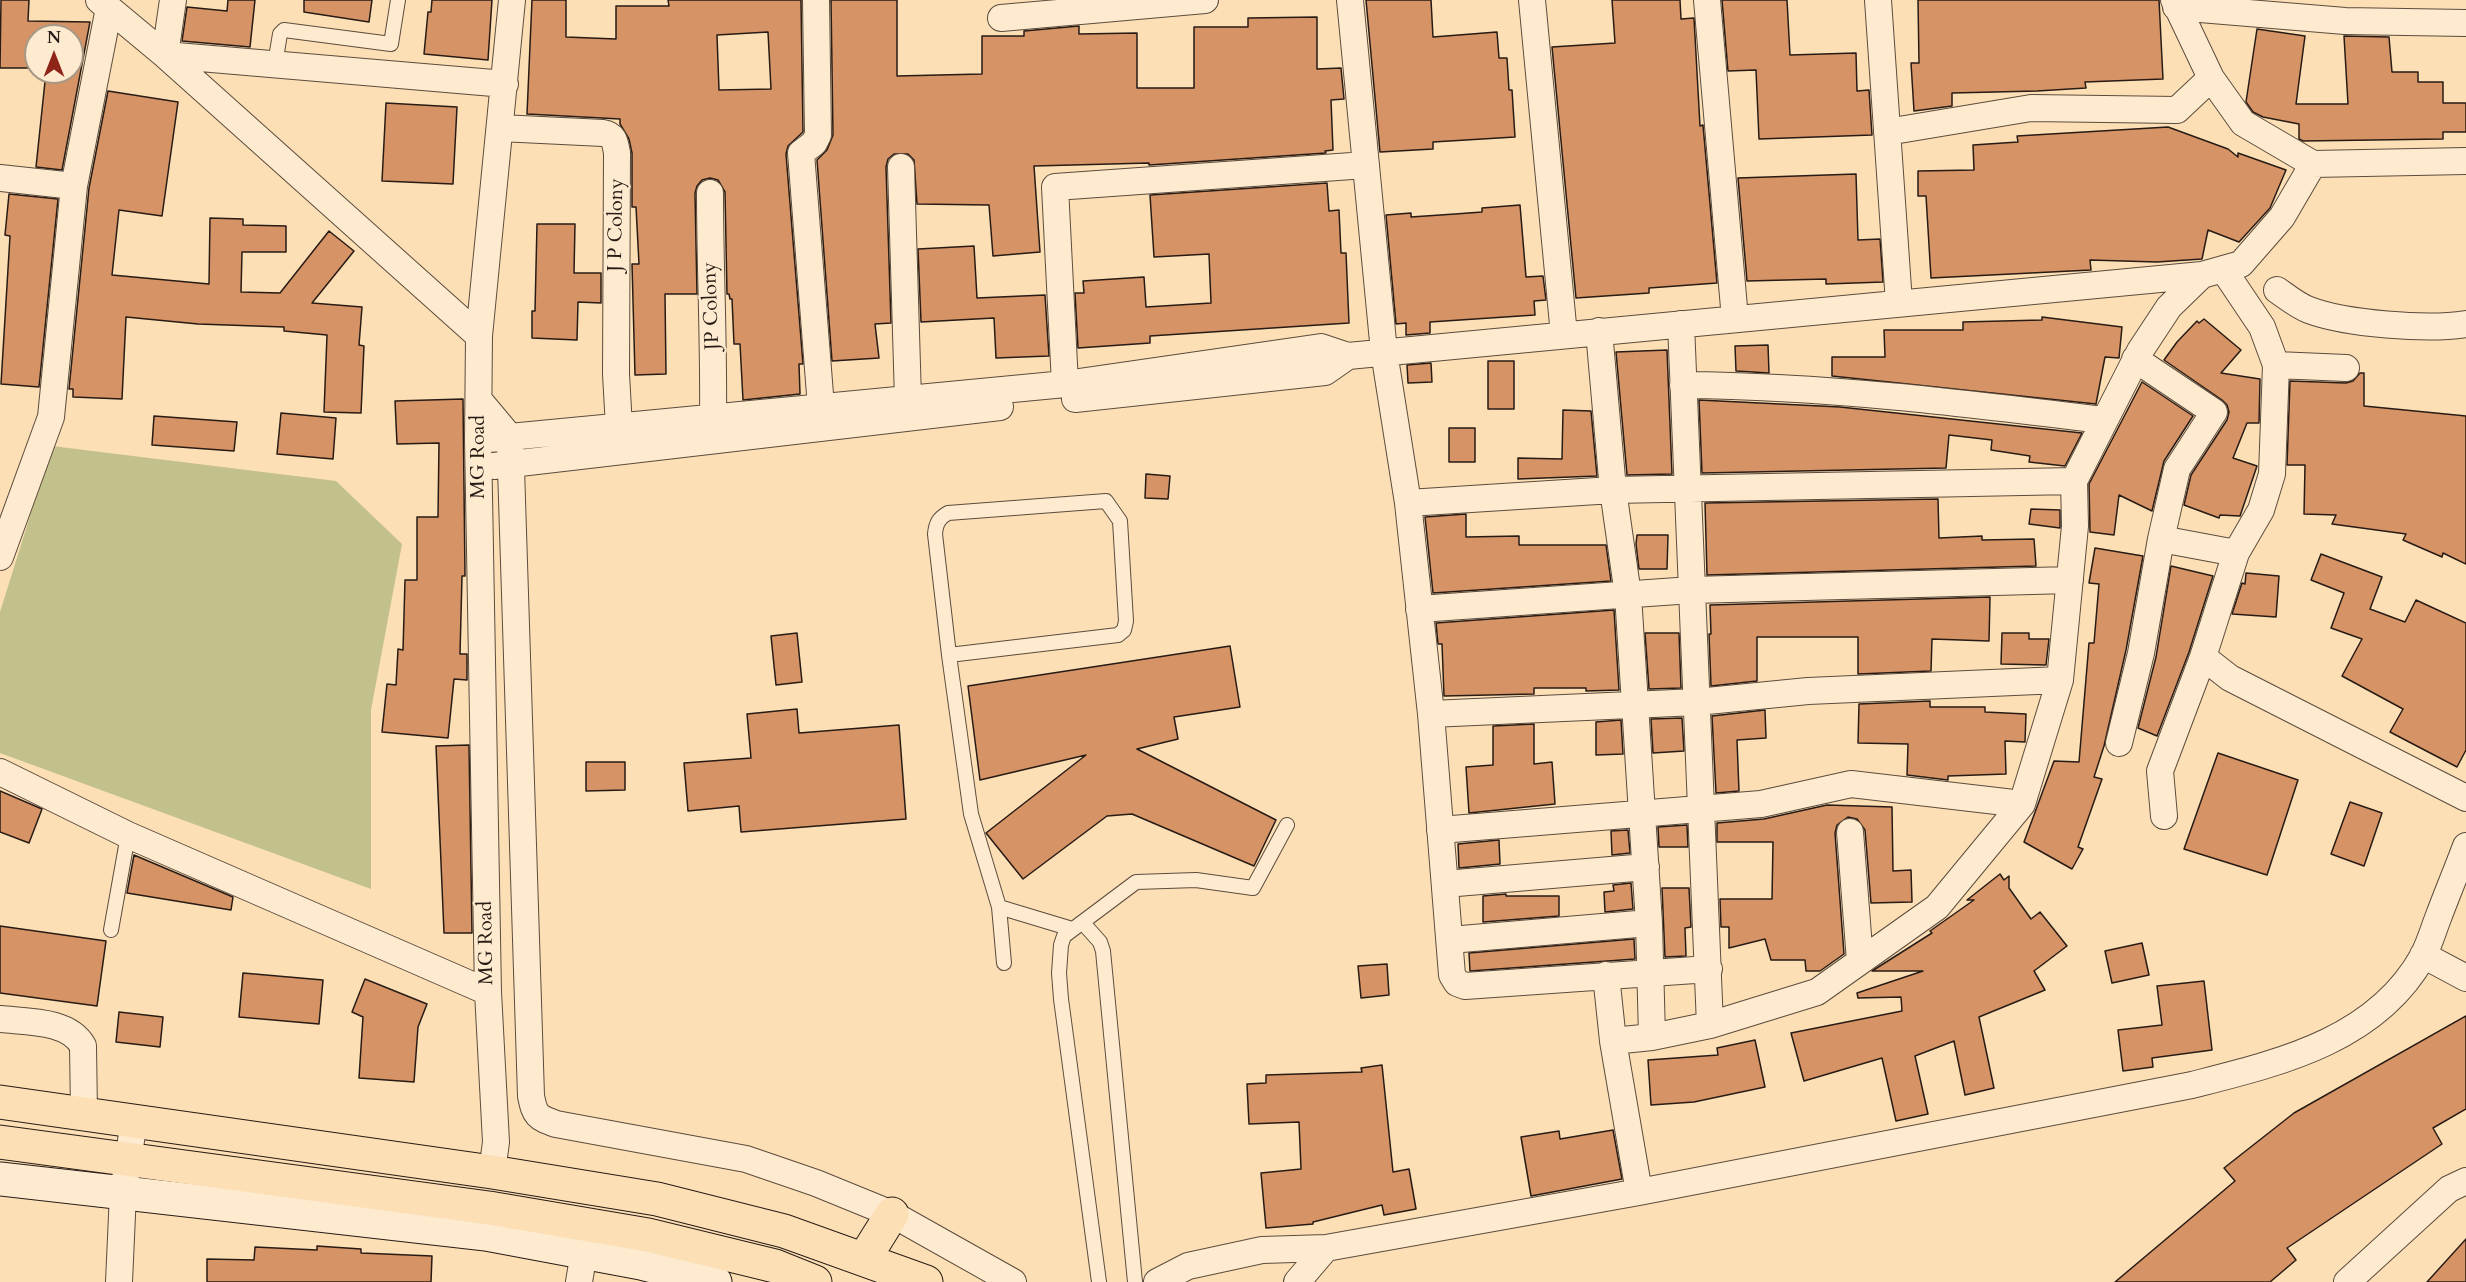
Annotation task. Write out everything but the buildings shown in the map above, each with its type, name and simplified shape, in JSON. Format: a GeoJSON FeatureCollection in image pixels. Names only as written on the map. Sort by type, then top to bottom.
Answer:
{"type":"FeatureCollection","features":[{"type":"Feature","properties":{"kind":"highway"},"geometry":{"type":"LineString","coordinates":[[0,1102],[492,1172],[657,1199],[784,1231],[926,1282]]}},
{"type":"Feature","properties":{"kind":"highway"},"geometry":{"type":"LineString","coordinates":[[0,1142],[128,1160],[487,1221],[648,1235],[775,1266],[815,1282]]}},
{"type":"Feature","properties":{"kind":"highway"},"geometry":{"type":"LineString","coordinates":[[864,1259],[892,1214]]}},
{"type":"Feature","properties":{"kind":"street"},"geometry":{"type":"LineString","coordinates":[[165,55],[173,0]]}},
{"type":"Feature","properties":{"kind":"street"},"geometry":{"type":"LineString","coordinates":[[479,400],[479,336],[512,0]]}},
{"type":"Feature","properties":{"kind":"street"},"geometry":{"type":"LineString","coordinates":[[816,0],[818,135],[814,143],[801,153],[821,407]]}},
{"type":"Feature","properties":{"kind":"street"},"geometry":{"type":"LineString","coordinates":[[1002,18],[1205,0]]}},
{"type":"Feature","properties":{"kind":"street"},"geometry":{"type":"LineString","coordinates":[[1350,0],[1384,352],[1408,503],[1431,714],[1452,975],[1457,982],[1465,986],[1709,969]]}},
{"type":"Feature","properties":{"kind":"street"},"geometry":{"type":"LineString","coordinates":[[1532,0],[1564,335]]}},
{"type":"Feature","properties":{"kind":"street"},"geometry":{"type":"LineString","coordinates":[[1707,0],[1735,319]]}},
{"type":"Feature","properties":{"kind":"street"},"geometry":{"type":"LineString","coordinates":[[1878,0],[1899,303]]}},
{"type":"Feature","properties":{"kind":"street"},"geometry":{"type":"LineString","coordinates":[[104,4],[165,55],[479,336]]}},
{"type":"Feature","properties":{"kind":"street"},"geometry":{"type":"LineString","coordinates":[[0,557],[51,417],[74,186],[104,4]]}},
{"type":"Feature","properties":{"kind":"street"},"geometry":{"type":"LineString","coordinates":[[2175,4],[2345,21],[2466,22]]}},
{"type":"Feature","properties":{"kind":"street"},"geometry":{"type":"LineString","coordinates":[[2175,4],[2211,78],[2243,123],[2313,164],[2466,161]]}},
{"type":"Feature","properties":{"kind":"street"},"geometry":{"type":"LineString","coordinates":[[165,55],[505,84]]}},
{"type":"Feature","properties":{"kind":"street"},"geometry":{"type":"LineString","coordinates":[[1887,132],[2031,108],[2177,110],[2211,78]]}},
{"type":"Feature","properties":{"kind":"street","name":"J P Colony"},"geometry":{"type":"LineString","coordinates":[[500,128],[603,133],[615,139],[617,153],[616,374],[619,427]]}},
{"type":"Feature","properties":{"kind":"street"},"geometry":{"type":"LineString","coordinates":[[479,467],[1348,356],[2212,272],[2241,264],[2282,218],[2313,164]]}},
{"type":"Feature","properties":{"kind":"street"},"geometry":{"type":"LineString","coordinates":[[1065,384],[1055,187],[1366,165]]}},
{"type":"Feature","properties":{"kind":"street"},"geometry":{"type":"LineString","coordinates":[[901,167],[908,399]]}},
{"type":"Feature","properties":{"kind":"street"},"geometry":{"type":"LineString","coordinates":[[0,178],[74,186]]}},
{"type":"Feature","properties":{"kind":"street","name":"JP Colony"},"geometry":{"type":"LineString","coordinates":[[710,193],[710,269],[714,332],[712,418]]}},
{"type":"Feature","properties":{"kind":"street"},"geometry":{"type":"LineString","coordinates":[[1612,1041],[1652,1037],[1710,1025],[1817,992],[1937,908],[2022,804],[2060,680],[2075,526],[2074,481],[2135,359],[2169,307],[2212,272]]}},
{"type":"Feature","properties":{"kind":"street"},"geometry":{"type":"LineString","coordinates":[[2164,816],[2160,771],[2203,657],[2236,553],[2261,510],[2272,474],[2276,365],[2262,327],[2212,272]]}},
{"type":"Feature","properties":{"kind":"street"},"geometry":{"type":"LineString","coordinates":[[2277,290],[2307,310],[2342,319],[2443,327],[2466,324]]}},
{"type":"Feature","properties":{"kind":"street"},"geometry":{"type":"LineString","coordinates":[[1681,324],[1710,1025]]}},
{"type":"Feature","properties":{"kind":"street"},"geometry":{"type":"LineString","coordinates":[[1599,331],[1613,490],[1628,595],[1646,867],[1652,1037]]}},
{"type":"Feature","properties":{"kind":"street"},"geometry":{"type":"LineString","coordinates":[[478,440],[1323,359]]}},
{"type":"Feature","properties":{"kind":"street"},"geometry":{"type":"LineString","coordinates":[[2119,743],[2141,653],[2177,469],[2214,412],[2135,359]]}},
{"type":"Feature","properties":{"kind":"street"},"geometry":{"type":"LineString","coordinates":[[2276,365],[2346,369]]}},
{"type":"Feature","properties":{"kind":"street"},"geometry":{"type":"LineString","coordinates":[[1683,385],[1748,385],[1935,400],[2103,420]]}},
{"type":"Feature","properties":{"kind":"street","name":"MG Road"},"geometry":{"type":"LineString","coordinates":[[479,400],[510,437],[531,1096],[534,1111],[539,1117],[556,1124],[747,1160],[816,1183],[892,1214]]}},
{"type":"Feature","properties":{"kind":"street","name":"MG Road"},"geometry":{"type":"LineString","coordinates":[[479,400],[488,992],[496,1142],[492,1172]]}},
{"type":"Feature","properties":{"kind":"street"},"geometry":{"type":"LineString","coordinates":[[1408,503],[1613,490],[2074,481]]}},
{"type":"Feature","properties":{"kind":"street"},"geometry":{"type":"LineString","coordinates":[[2162,539],[2236,553]]}},
{"type":"Feature","properties":{"kind":"street"},"geometry":{"type":"LineString","coordinates":[[1419,609],[1692,590],[2070,580]]}},
{"type":"Feature","properties":{"kind":"street"},"geometry":{"type":"LineString","coordinates":[[2203,657],[2230,678],[2466,798]]}},
{"type":"Feature","properties":{"kind":"street"},"geometry":{"type":"LineString","coordinates":[[1431,714],[1697,702],[1808,691],[2060,680]]}},
{"type":"Feature","properties":{"kind":"street"},"geometry":{"type":"LineString","coordinates":[[0,772],[128,834],[488,992]]}},
{"type":"Feature","properties":{"kind":"street"},"geometry":{"type":"LineString","coordinates":[[1440,830],[1761,804],[1851,784],[2022,804]]}},
{"type":"Feature","properties":{"kind":"street"},"geometry":{"type":"LineString","coordinates":[[1850,832],[1860,961]]}},
{"type":"Feature","properties":{"kind":"street"},"geometry":{"type":"LineString","coordinates":[[1157,1282],[1188,1266],[1262,1250],[1326,1248],[1639,1192],[2192,1085],[2244,1072],[2297,1054],[2336,1037],[2368,1020],[2387,1005],[2423,955],[2466,846]]}},
{"type":"Feature","properties":{"kind":"street"},"geometry":{"type":"LineString","coordinates":[[1445,884],[1646,867]]}},
{"type":"Feature","properties":{"kind":"street"},"geometry":{"type":"LineString","coordinates":[[1450,940],[1649,923]]}},
{"type":"Feature","properties":{"kind":"street"},"geometry":{"type":"LineString","coordinates":[[2423,955],[2466,978]]}},
{"type":"Feature","properties":{"kind":"street"},"geometry":{"type":"LineString","coordinates":[[1606,975],[1612,1041],[1639,1192]]}},
{"type":"Feature","properties":{"kind":"street"},"geometry":{"type":"LineString","coordinates":[[0,1018],[60,1027],[79,1038],[83,1046],[84,1113]]}},
{"type":"Feature","properties":{"kind":"street"},"geometry":{"type":"LineString","coordinates":[[119,1282],[123,1193],[134,1121]]}},
{"type":"Feature","properties":{"kind":"street"},"geometry":{"type":"LineString","coordinates":[[0,1179],[123,1193],[487,1221],[581,1267],[641,1263],[716,1282]]}},
{"type":"Feature","properties":{"kind":"street"},"geometry":{"type":"LineString","coordinates":[[2347,1282],[2449,1189],[2466,1181]]}},
{"type":"Feature","properties":{"kind":"street"},"geometry":{"type":"LineString","coordinates":[[892,1214],[1013,1282]]}},
{"type":"Feature","properties":{"kind":"street"},"geometry":{"type":"LineString","coordinates":[[1297,1282],[1326,1248]]}},
{"type":"Feature","properties":{"kind":"lane"},"geometry":{"type":"LineString","coordinates":[[388,74],[398,0]]}},
{"type":"Feature","properties":{"kind":"lane"},"geometry":{"type":"LineString","coordinates":[[274,64],[279,34],[285,30],[391,44]]}},
{"type":"Feature","properties":{"kind":"lane"},"geometry":{"type":"LineString","coordinates":[[948,655],[1118,635],[1124,630],[1126,621],[1120,521],[1106,501],[948,513],[940,517],[936,525],[935,534],[948,655],[971,814],[999,907],[1004,963]]}},
{"type":"Feature","properties":{"kind":"lane"},"geometry":{"type":"LineString","coordinates":[[1099,1282],[1082,1168],[1059,973],[1064,936],[1136,882],[1197,880],[1253,888],[1287,825]]}},
{"type":"Feature","properties":{"kind":"lane"},"geometry":{"type":"LineString","coordinates":[[111,930],[128,834]]}},
{"type":"Feature","properties":{"kind":"lane"},"geometry":{"type":"LineString","coordinates":[[999,907],[1078,926],[1100,942],[1103,951],[1134,1282]]}},
{"type":"Feature","properties":{"kind":"shaded area"},"geometry":{"type":"Polygon","coordinates":[[[52,446],[336,481],[402,544],[371,710],[371,889],[0,753],[0,612],[52,446]]]}}]}
